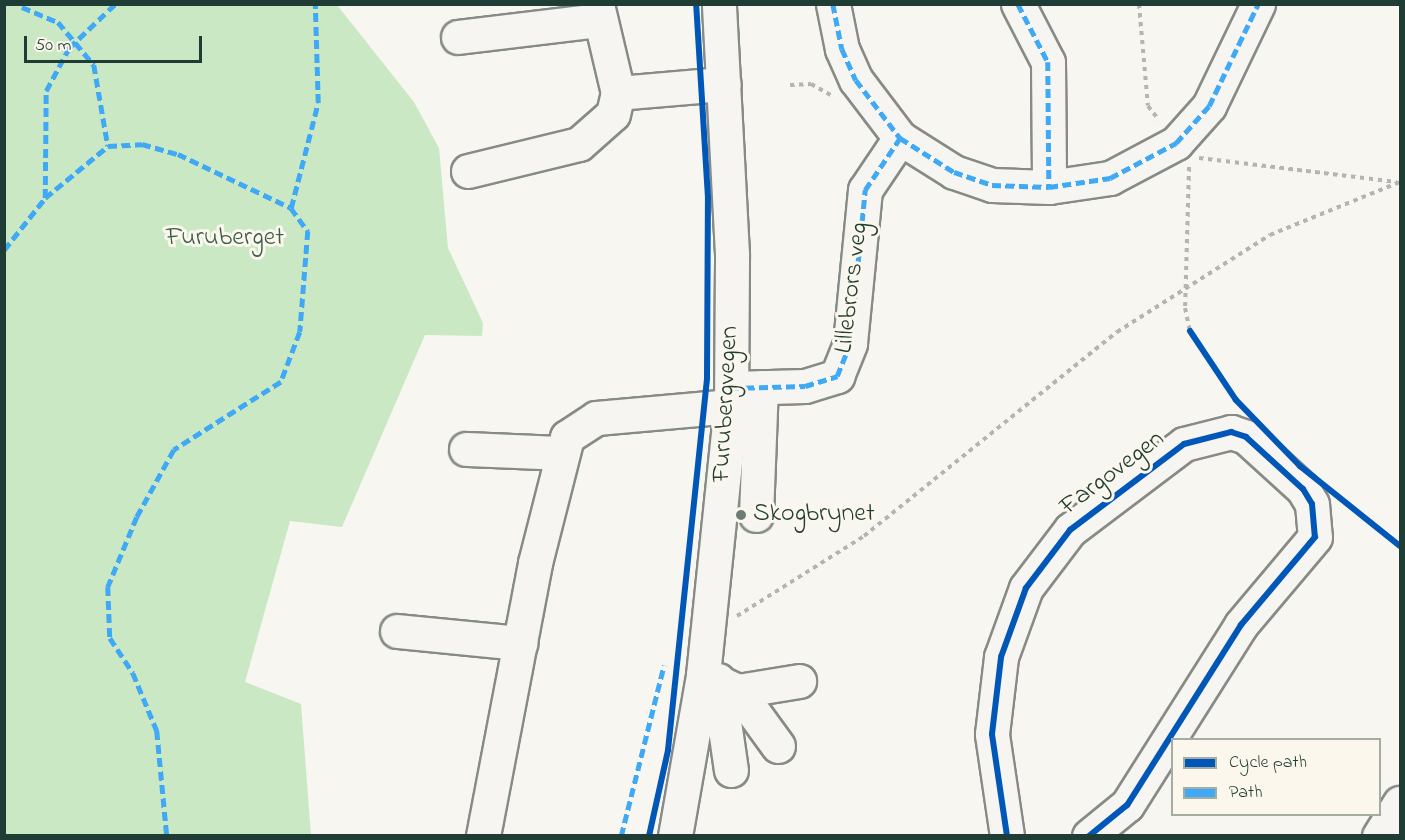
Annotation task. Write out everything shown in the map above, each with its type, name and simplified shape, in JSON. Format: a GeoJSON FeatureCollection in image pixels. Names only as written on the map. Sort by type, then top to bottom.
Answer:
{"type":"FeatureCollection","features":[{"type":"Feature","properties":{"kind":"street","name":"Furubergvegen"},"geometry":{"type":"LineString","coordinates":[[675,836],[720,682],[741,394],[719,4]]}},
{"type":"Feature","properties":{"kind":"street"},"geometry":{"type":"LineString","coordinates":[[833,4],[842,49],[856,80],[900,138],[954,172],[992,185],[1049,187],[1110,178],[1176,143],[1209,106],[1258,4]]}},
{"type":"Feature","properties":{"kind":"street"},"geometry":{"type":"LineString","coordinates":[[1018,4],[1048,62],[1049,187]]}},
{"type":"Feature","properties":{"kind":"street"},"geometry":{"type":"LineString","coordinates":[[458,37],[598,12],[618,93],[613,114],[579,144],[468,171]]}},
{"type":"Feature","properties":{"kind":"street"},"geometry":{"type":"LineString","coordinates":[[618,93],[724,84]]}},
{"type":"Feature","properties":{"kind":"street","name":"Lillebrors veg"},"geometry":{"type":"LineString","coordinates":[[741,394],[825,382],[847,361],[866,190],[900,138]]}},
{"type":"Feature","properties":{"kind":"street"},"geometry":{"type":"LineString","coordinates":[[483,836],[560,453],[578,426],[596,417],[741,394],[756,515]]}},
{"type":"Feature","properties":{"kind":"street","name":"Fargovegen"},"geometry":{"type":"LineString","coordinates":[[1007,836],[992,734],[1001,657],[1026,588],[1070,530],[1184,444],[1231,432],[1265,451],[1303,489],[1314,520],[1314,537],[1241,625],[1127,805],[1089,836]]}},
{"type":"Feature","properties":{"kind":"street"},"geometry":{"type":"LineString","coordinates":[[466,449],[560,453]]}},
{"type":"Feature","properties":{"kind":"street"},"geometry":{"type":"LineString","coordinates":[[397,631],[520,643]]}},
{"type":"Feature","properties":{"kind":"street"},"geometry":{"type":"LineString","coordinates":[[720,682],[799,681]]}},
{"type":"Feature","properties":{"kind":"street"},"geometry":{"type":"LineString","coordinates":[[720,682],[778,746]]}},
{"type":"Feature","properties":{"kind":"street"},"geometry":{"type":"LineString","coordinates":[[720,682],[731,770]]}},
{"type":"Feature","properties":{"kind":"street"},"geometry":{"type":"LineString","coordinates":[[1379,836],[1401,803]]}},
{"type":"Feature","properties":{"kind":"path"},"geometry":{"type":"LineString","coordinates":[[1139,4],[1148,106],[1176,143]]}},
{"type":"Feature","properties":{"kind":"path"},"geometry":{"type":"LineString","coordinates":[[1196,341],[1190,331],[1185,293],[1189,157],[1400,182]]}},
{"type":"Feature","properties":{"kind":"path"},"geometry":{"type":"LineString","coordinates":[[732,620],[864,536],[1117,332],[1185,293],[1270,235],[1400,182]]}},
{"type":"Feature","properties":{"kind":"green space","name":"Furuberget"},"geometry":{"type":"Polygon","coordinates":[[[5,4],[337,5],[414,102],[439,148],[448,248],[483,323],[482,336],[425,335],[342,527],[290,521],[245,682],[301,704],[311,835],[5,835],[5,4]]]}},
{"type":"Feature","properties":{"kind":"marked path"},"geometry":{"type":"LineString","coordinates":[[45,198],[46,91],[69,48],[115,4]]}},
{"type":"Feature","properties":{"kind":"marked path"},"geometry":{"type":"LineString","coordinates":[[291,208],[318,103],[315,4]]}},
{"type":"Feature","properties":{"kind":"marked path"},"geometry":{"type":"LineString","coordinates":[[833,4],[842,49],[856,80],[900,138],[954,172],[992,185],[1049,187],[1110,178],[1176,143],[1209,106],[1258,4]]}},
{"type":"Feature","properties":{"kind":"marked path"},"geometry":{"type":"LineString","coordinates":[[1018,4],[1048,62],[1049,187]]}},
{"type":"Feature","properties":{"kind":"marked path"},"geometry":{"type":"LineString","coordinates":[[22,7],[58,22],[94,65],[108,146]]}},
{"type":"Feature","properties":{"kind":"marked path"},"geometry":{"type":"LineString","coordinates":[[732,388],[805,386],[837,376],[850,343],[865,190],[900,138]]}},
{"type":"Feature","properties":{"kind":"marked path"},"geometry":{"type":"LineString","coordinates":[[4,250],[45,198],[108,146],[142,144],[178,154],[291,208],[308,231],[300,332],[281,382],[174,450],[137,517],[108,587],[110,638],[133,673],[157,731],[167,836]]}},
{"type":"Feature","properties":{"kind":"marked path"},"geometry":{"type":"LineString","coordinates":[[621,836],[664,665]]}},
{"type":"Feature","properties":{"kind":"cycle path"},"geometry":{"type":"LineString","coordinates":[[649,836],[668,750],[707,378],[708,198],[696,4]]}},
{"type":"Feature","properties":{"kind":"cycle path"},"geometry":{"type":"LineString","coordinates":[[1190,331],[1236,400],[1300,466],[1400,546]]}},
{"type":"Feature","properties":{"kind":"cycle path"},"geometry":{"type":"LineString","coordinates":[[1007,836],[992,734],[1001,657],[1026,588],[1070,530],[1184,444],[1231,432],[1246,437],[1303,489],[1312,504],[1315,537],[1241,625],[1127,805],[1089,836]]}},
{"type":"Feature","properties":{"kind":"place","name":"Skogbrynet"},"geometry":{"type":"Point","coordinates":[741,515]}}]}
